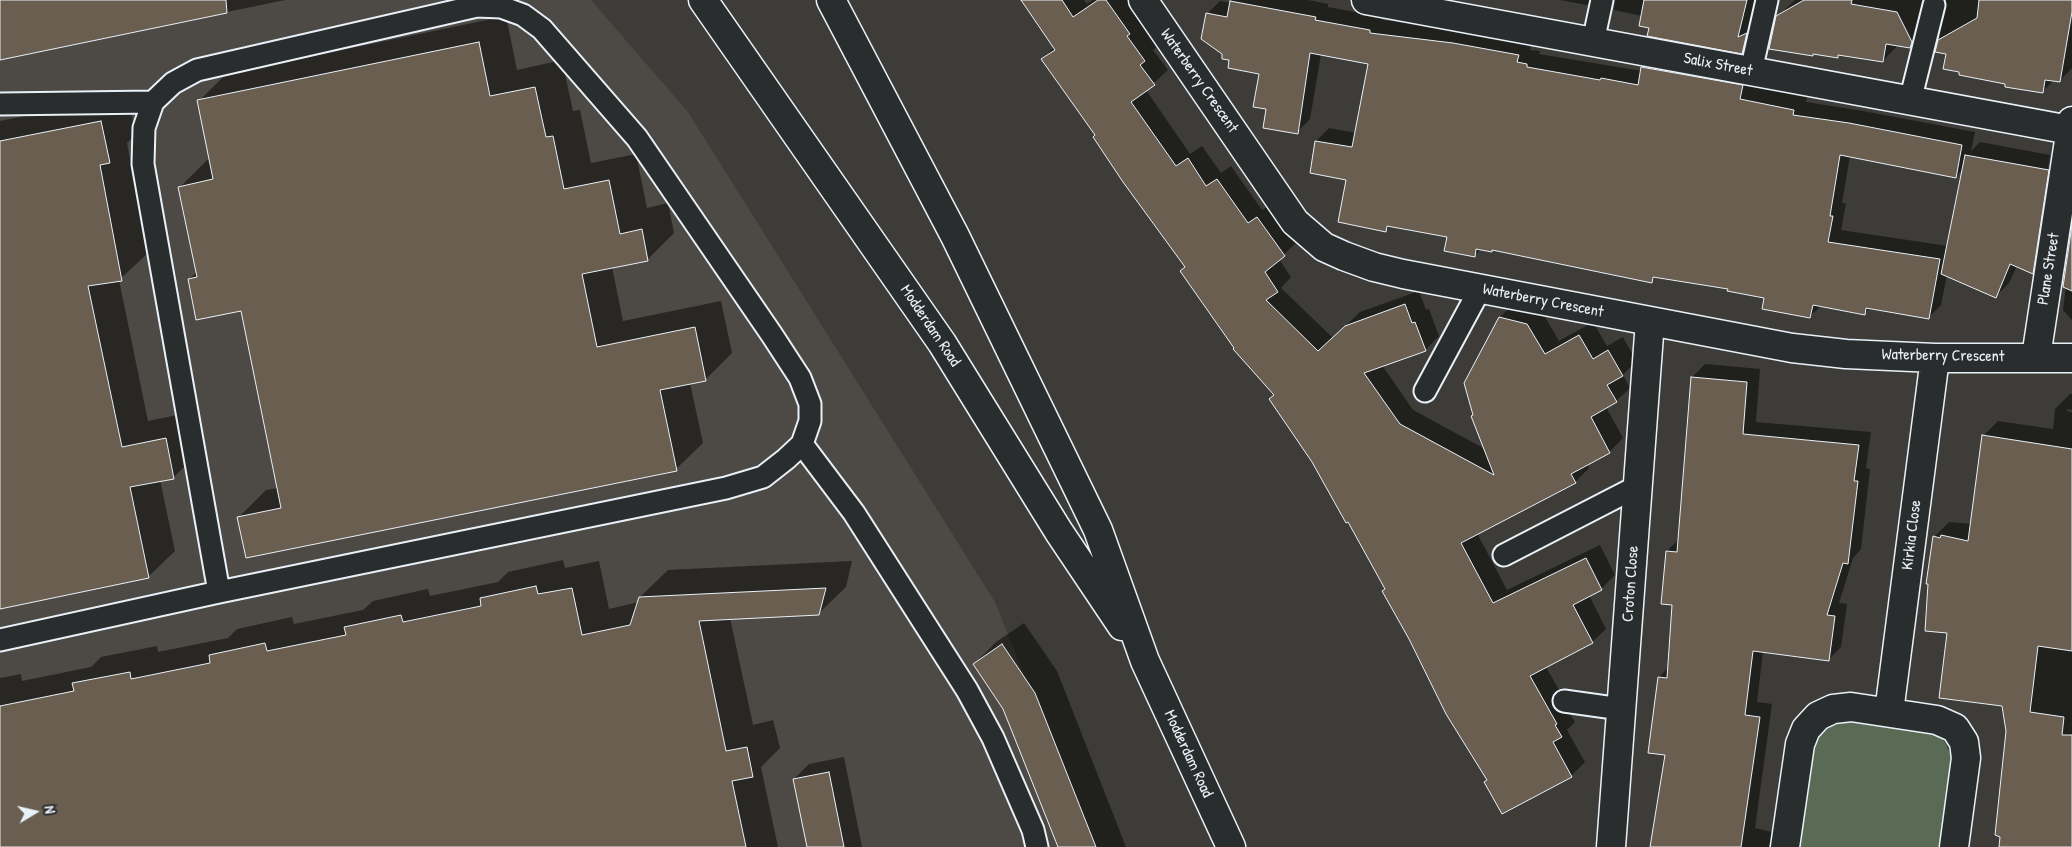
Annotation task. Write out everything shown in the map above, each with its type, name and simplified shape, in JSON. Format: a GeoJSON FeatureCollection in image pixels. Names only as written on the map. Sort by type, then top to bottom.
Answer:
{"type":"FeatureCollection","features":[{"type":"Feature","properties":{"kind":"street","name":"Modderdam Road"},"geometry":{"type":"LineString","coordinates":[[703,0],[942,343],[1059,532],[1145,661]]}},
{"type":"Feature","properties":{"kind":"street","name":"Modderdam Road"},"geometry":{"type":"LineString","coordinates":[[831,0],[955,236],[1098,530],[1145,661],[1231,847]]}},
{"type":"Feature","properties":{"kind":"street","name":"Waterberry Crescent"},"geometry":{"type":"LineString","coordinates":[[1143,0],[1295,222],[1313,239],[1344,256],[1374,267],[1480,289],[1792,348],[1846,354],[1936,358],[2072,358]]}},
{"type":"Feature","properties":{"kind":"street","name":"Salix Street"},"geometry":{"type":"LineString","coordinates":[[1366,0],[1434,6],[1593,42],[1910,100],[2071,135]]}},
{"type":"Feature","properties":{"kind":"street","name":"Plane Street"},"geometry":{"type":"LineString","coordinates":[[2036,357],[2071,135]]}},
{"type":"Feature","properties":{"kind":"street","name":"Croton Close"},"geometry":{"type":"LineString","coordinates":[[1611,847],[1650,321]]}},
{"type":"Feature","properties":{"kind":"street","name":"Kirkia Close"},"geometry":{"type":"LineString","coordinates":[[1889,712],[1936,358]]}},
{"type":"Feature","properties":{"kind":"street"},"geometry":{"type":"LineString","coordinates":[[1785,847],[1800,744],[1806,729],[1818,716],[1833,710],[1851,707],[1937,720],[1955,728],[1964,742],[1966,758],[1954,847]]}},
{"type":"Feature","properties":{"kind":"lane"},"geometry":{"type":"LineString","coordinates":[[1593,42],[1602,0]]}},
{"type":"Feature","properties":{"kind":"lane"},"geometry":{"type":"LineString","coordinates":[[1751,71],[1767,0]]}},
{"type":"Feature","properties":{"kind":"lane"},"geometry":{"type":"LineString","coordinates":[[0,640],[219,592],[726,488],[762,477],[802,444],[810,421],[810,404],[800,378],[719,255],[638,138],[548,36],[524,15],[498,3],[477,6],[197,70],[173,83],[153,102],[144,128],[143,164],[219,592]]}},
{"type":"Feature","properties":{"kind":"lane"},"geometry":{"type":"LineString","coordinates":[[1910,100],[1934,5]]}},
{"type":"Feature","properties":{"kind":"lane"},"geometry":{"type":"LineString","coordinates":[[0,104],[153,102]]}},
{"type":"Feature","properties":{"kind":"lane"},"geometry":{"type":"LineString","coordinates":[[1425,392],[1480,289]]}},
{"type":"Feature","properties":{"kind":"lane"},"geometry":{"type":"LineString","coordinates":[[802,444],[854,513],[967,690],[994,738],[1033,830],[1037,847]]}},
{"type":"Feature","properties":{"kind":"lane"},"geometry":{"type":"LineString","coordinates":[[1504,555],[1638,486]]}},
{"type":"Feature","properties":{"kind":"lane"},"geometry":{"type":"LineString","coordinates":[[1564,701],[1621,709]]}},
{"type":"Feature","properties":{"kind":"shaded area"},"geometry":{"type":"Polygon","coordinates":[[[0,0],[591,0],[688,112],[995,602],[1094,847],[0,847],[0,0]]]}},
{"type":"Feature","properties":{"kind":"green space"},"geometry":{"type":"Polygon","coordinates":[[[1836,720],[1938,733],[1946,744],[1952,758],[1940,847],[1797,847],[1811,741],[1819,727],[1836,720]]]}},
{"type":"Feature","properties":{"kind":"building"},"geometry":{"type":"Polygon","coordinates":[[[0,0],[226,0],[227,13],[0,60],[0,0]]]}},
{"type":"Feature","properties":{"kind":"building"},"geometry":{"type":"Polygon","coordinates":[[[1021,0],[1062,0],[1073,17],[1098,0],[1106,0],[1130,34],[1127,36],[1145,61],[1140,65],[1155,85],[1131,102],[1176,166],[1188,158],[1206,186],[1217,179],[1248,223],[1257,217],[1285,256],[1265,272],[1278,292],[1266,300],[1318,351],[1345,326],[1405,304],[1412,323],[1415,322],[1426,351],[1364,373],[1400,424],[1494,475],[1471,416],[1473,415],[1464,383],[1499,317],[1527,324],[1545,354],[1579,335],[1593,359],[1608,350],[1623,376],[1607,385],[1617,402],[1591,417],[1610,453],[1571,474],[1576,483],[1461,543],[1493,603],[1586,558],[1602,590],[1573,605],[1593,643],[1530,676],[1557,724],[1555,725],[1562,737],[1553,742],[1572,777],[1502,814],[1484,782],[1487,780],[1446,714],[1409,639],[1382,591],[1385,589],[1348,522],[1346,523],[1312,462],[1269,399],[1274,395],[1233,349],[1180,271],[1185,267],[1123,182],[1093,137],[1095,135],[1041,59],[1055,50],[1021,0]]]}},
{"type":"Feature","properties":{"kind":"building"},"geometry":{"type":"Polygon","coordinates":[[[1644,0],[1747,0],[1738,37],[1747,33],[1742,54],[1647,36],[1649,28],[1639,26],[1644,0]]]}},
{"type":"Feature","properties":{"kind":"building"},"geometry":{"type":"Polygon","coordinates":[[[1804,0],[1852,0],[1851,4],[1897,12],[1912,42],[1910,48],[1886,44],[1883,62],[1838,55],[1838,58],[1813,54],[1813,56],[1769,49],[1776,16],[1804,0]]]}},
{"type":"Feature","properties":{"kind":"building"},"geometry":{"type":"Polygon","coordinates":[[[1979,0],[2072,0],[2072,12],[2060,82],[2045,80],[2043,93],[2005,87],[2005,84],[1959,75],[1959,72],[1943,69],[1946,54],[1935,52],[1938,40],[1977,18],[1979,0]]]}},
{"type":"Feature","properties":{"kind":"building"},"geometry":{"type":"Polygon","coordinates":[[[1230,1],[1316,17],[1315,20],[1370,30],[1370,33],[1453,43],[1519,55],[1517,62],[1527,64],[1527,67],[1600,80],[1601,78],[1638,85],[1641,67],[1743,85],[1740,99],[1794,110],[1793,115],[1849,123],[1962,145],[1956,178],[1840,155],[1830,216],[1833,216],[1828,242],[1940,259],[1929,319],[1866,308],[1865,315],[1813,305],[1810,318],[1762,309],[1764,298],[1727,291],[1728,289],[1653,277],[1652,283],[1492,250],[1492,252],[1476,249],[1475,257],[1444,251],[1447,237],[1387,226],[1386,232],[1338,222],[1346,180],[1310,173],[1315,141],[1352,147],[1368,64],[1310,53],[1298,134],[1263,128],[1266,109],[1253,107],[1259,74],[1228,68],[1229,60],[1222,59],[1222,54],[1201,39],[1206,13],[1227,17],[1230,1]]]}},
{"type":"Feature","properties":{"kind":"building"},"geometry":{"type":"Polygon","coordinates":[[[479,42],[490,96],[535,87],[546,137],[553,136],[564,189],[609,180],[620,234],[642,229],[648,261],[582,274],[597,347],[695,327],[706,381],[660,390],[677,471],[246,558],[237,517],[281,508],[241,311],[196,320],[188,279],[197,277],[178,187],[213,179],[197,100],[479,42]]]}},
{"type":"Feature","properties":{"kind":"building"},"geometry":{"type":"Polygon","coordinates":[[[101,121],[110,163],[100,165],[122,281],[88,286],[122,447],[166,438],[174,479],[130,487],[149,578],[0,609],[0,141],[101,121]]]}},
{"type":"Feature","properties":{"kind":"building"},"geometry":{"type":"Polygon","coordinates":[[[1965,155],[2049,170],[2033,274],[2010,264],[1996,298],[1941,274],[1965,155]]]}},
{"type":"Feature","properties":{"kind":"building"},"geometry":{"type":"Polygon","coordinates":[[[2072,225],[2072,291],[2063,287],[2072,225]]]}},
{"type":"Feature","properties":{"kind":"building"},"geometry":{"type":"Polygon","coordinates":[[[1691,377],[1747,382],[1743,434],[1859,445],[1854,481],[1858,481],[1848,564],[1843,563],[1827,615],[1835,616],[1829,661],[1753,651],[1745,715],[1760,717],[1741,847],[1650,847],[1665,755],[1648,753],[1658,677],[1667,678],[1672,605],[1661,604],[1666,551],[1677,552],[1691,377]]]}},
{"type":"Feature","properties":{"kind":"building"},"geometry":{"type":"Polygon","coordinates":[[[1982,435],[2072,449],[2072,651],[2038,646],[2030,712],[2064,717],[2062,735],[2072,735],[2072,847],[1999,847],[2000,837],[1995,835],[2006,731],[2002,706],[1939,698],[1947,633],[1925,631],[1928,584],[1926,584],[1933,536],[1940,538],[1941,535],[1968,541],[1982,435]]]}},
{"type":"Feature","properties":{"kind":"building"},"geometry":{"type":"Polygon","coordinates":[[[536,586],[538,594],[572,588],[582,635],[630,625],[639,597],[826,588],[819,615],[699,621],[726,751],[747,747],[753,777],[732,781],[746,847],[0,847],[0,706],[74,691],[72,683],[130,672],[131,679],[210,663],[209,655],[265,643],[267,651],[346,635],[344,627],[401,615],[403,622],[481,606],[480,598],[536,586]]]}},
{"type":"Feature","properties":{"kind":"building"},"geometry":{"type":"Polygon","coordinates":[[[1002,644],[1035,693],[1096,847],[1058,847],[1003,709],[973,664],[1002,644]]]}},
{"type":"Feature","properties":{"kind":"building"},"geometry":{"type":"Polygon","coordinates":[[[829,772],[844,847],[807,847],[793,779],[829,772]]]}}]}
